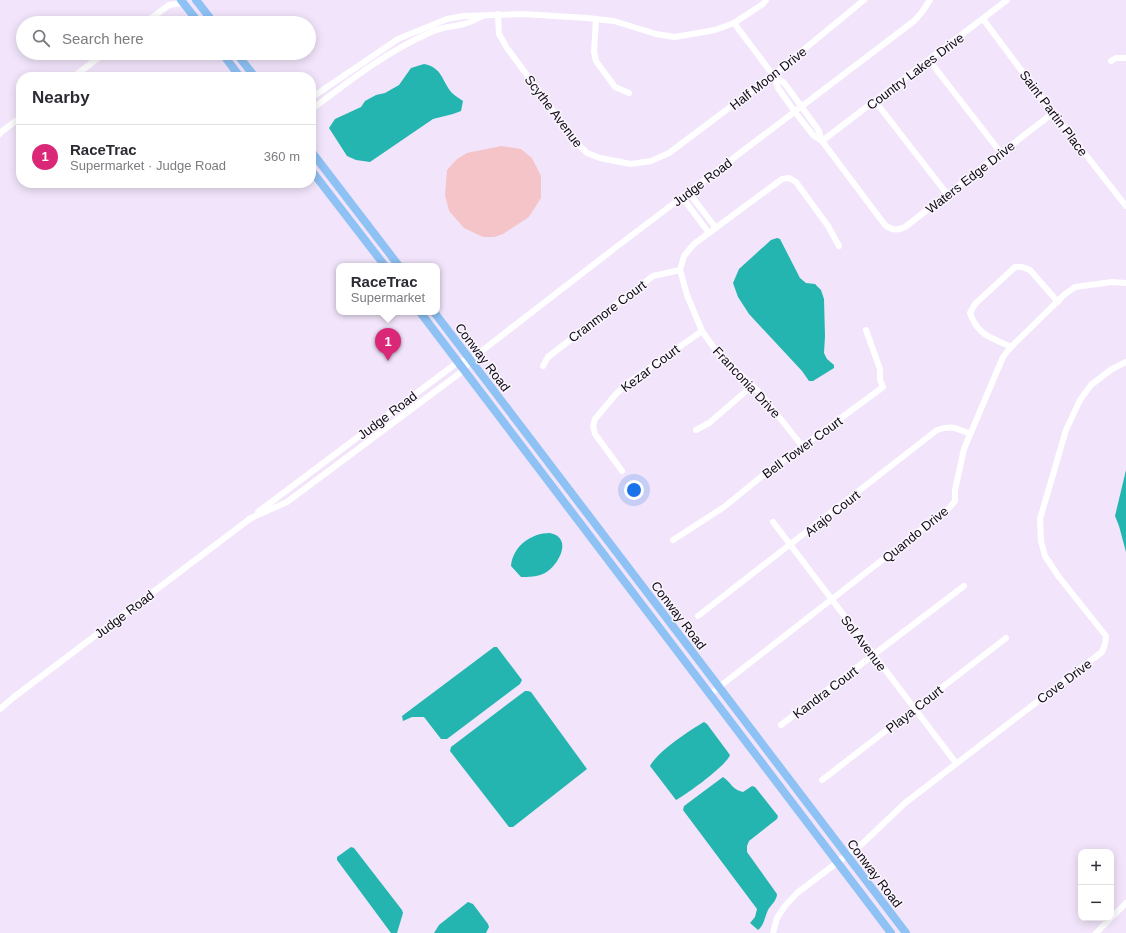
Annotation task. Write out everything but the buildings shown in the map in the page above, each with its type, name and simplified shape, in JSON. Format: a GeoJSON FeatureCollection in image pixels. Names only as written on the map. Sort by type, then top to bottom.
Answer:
{"type":"FeatureCollection","features":[{"type":"Feature","properties":{"kind":"main road"},"geometry":{"type":"LineString","coordinates":[[196,0],[209,16]]}},
{"type":"Feature","properties":{"kind":"main road"},"geometry":{"type":"LineString","coordinates":[[182,1],[194,16]]}},
{"type":"Feature","properties":{"kind":"main road"},"geometry":{"type":"LineString","coordinates":[[227,60],[236,72]]}},
{"type":"Feature","properties":{"kind":"main road"},"geometry":{"type":"LineString","coordinates":[[242,60],[251,72]]}},
{"type":"Feature","properties":{"kind":"main road"},"geometry":{"type":"LineString","coordinates":[[316,158],[397,263]]}},
{"type":"Feature","properties":{"kind":"main road"},"geometry":{"type":"LineString","coordinates":[[316,177],[383,263]]}},
{"type":"Feature","properties":{"kind":"main road"},"geometry":{"type":"LineString","coordinates":[[370,247],[380,249],[392,257]]}},
{"type":"Feature","properties":{"kind":"main road","name":"Conway Road"},"geometry":{"type":"LineString","coordinates":[[422,315],[892,933]]}},
{"type":"Feature","properties":{"kind":"main road","name":"Conway Road"},"geometry":{"type":"LineString","coordinates":[[436,315],[906,933]]}},
{"type":"Feature","properties":{"kind":"main road"},"geometry":{"type":"LineString","coordinates":[[602,551],[623,560]]}},
{"type":"Feature","properties":{"kind":"street"},"geometry":{"type":"LineString","coordinates":[[316,94],[398,38],[457,16],[523,14],[596,19],[614,21],[656,34],[675,38],[715,30],[734,23],[763,4],[766,0]]}},
{"type":"Feature","properties":{"kind":"street","name":"Half Moon Drive"},"geometry":{"type":"LineString","coordinates":[[669,153],[773,75],[864,0]]}},
{"type":"Feature","properties":{"kind":"street","name":"Judge Road"},"geometry":{"type":"LineString","coordinates":[[249,519],[287,502],[464,370],[470,360],[688,192],[914,21],[930,0]]}},
{"type":"Feature","properties":{"kind":"street","name":"Country Lakes Drive"},"geometry":{"type":"LineString","coordinates":[[822,141],[1007,0]]}},
{"type":"Feature","properties":{"kind":"street"},"geometry":{"type":"LineString","coordinates":[[154,16],[171,3],[182,1]]}},
{"type":"Feature","properties":{"kind":"street","name":"Scythe Avenue"},"geometry":{"type":"LineString","coordinates":[[498,14],[499,34],[507,48],[578,144],[587,153],[600,158],[631,164],[651,161],[669,153]]}},
{"type":"Feature","properties":{"kind":"street"},"geometry":{"type":"LineString","coordinates":[[457,16],[459,25]]}},
{"type":"Feature","properties":{"kind":"street"},"geometry":{"type":"LineString","coordinates":[[316,106],[408,43],[443,27],[466,24],[482,16]]}},
{"type":"Feature","properties":{"kind":"street"},"geometry":{"type":"LineString","coordinates":[[596,19],[594,52],[596,61],[615,87],[629,93]]}},
{"type":"Feature","properties":{"kind":"street","name":"Saint Partin Place"},"geometry":{"type":"LineString","coordinates":[[984,19],[1053,113],[1126,206]]}},
{"type":"Feature","properties":{"kind":"street"},"geometry":{"type":"LineString","coordinates":[[734,23],[773,75],[778,88],[795,112],[813,135],[822,141]]}},
{"type":"Feature","properties":{"kind":"street"},"geometry":{"type":"LineString","coordinates":[[1111,61],[1116,58],[1126,58]]}},
{"type":"Feature","properties":{"kind":"street"},"geometry":{"type":"LineString","coordinates":[[80,72],[96,60]]}},
{"type":"Feature","properties":{"kind":"street"},"geometry":{"type":"LineString","coordinates":[[928,60],[1001,153]]}},
{"type":"Feature","properties":{"kind":"street"},"geometry":{"type":"LineString","coordinates":[[773,75],[788,88],[819,131],[822,141]]}},
{"type":"Feature","properties":{"kind":"street"},"geometry":{"type":"LineString","coordinates":[[328,85],[334,93]]}},
{"type":"Feature","properties":{"kind":"street"},"geometry":{"type":"LineString","coordinates":[[781,93],[788,88]]}},
{"type":"Feature","properties":{"kind":"street"},"geometry":{"type":"LineString","coordinates":[[875,101],[947,194]]}},
{"type":"Feature","properties":{"kind":"street","name":"Waters Edge Drive"},"geometry":{"type":"LineString","coordinates":[[822,141],[885,224],[890,229],[899,230],[905,227],[1053,113]]}},
{"type":"Feature","properties":{"kind":"street"},"geometry":{"type":"LineString","coordinates":[[0,134],[16,121]]}},
{"type":"Feature","properties":{"kind":"street"},"geometry":{"type":"LineString","coordinates":[[680,270],[684,256],[694,244],[782,179],[789,178],[796,182],[828,226],[839,246]]}},
{"type":"Feature","properties":{"kind":"street"},"geometry":{"type":"LineString","coordinates":[[688,192],[716,228]]}},
{"type":"Feature","properties":{"kind":"street"},"geometry":{"type":"LineString","coordinates":[[682,197],[709,233]]}},
{"type":"Feature","properties":{"kind":"street"},"geometry":{"type":"LineString","coordinates":[[698,218],[704,213]]}},
{"type":"Feature","properties":{"kind":"street"},"geometry":{"type":"LineString","coordinates":[[1011,347],[980,332],[970,313],[975,304],[1015,267],[1022,266],[1030,270],[1058,302]]}},
{"type":"Feature","properties":{"kind":"street","name":"Franconia Drive"},"geometry":{"type":"LineString","coordinates":[[680,270],[686,295],[702,331],[717,352],[760,393],[803,447]]}},
{"type":"Feature","properties":{"kind":"street","name":"Cranmore Court"},"geometry":{"type":"LineString","coordinates":[[543,366],[548,357],[654,276],[680,270]]}},
{"type":"Feature","properties":{"kind":"street","name":"Quando Drive"},"geometry":{"type":"LineString","coordinates":[[710,694],[949,508],[955,501],[955,490],[964,449],[1003,357],[1011,347],[1075,287],[1112,282],[1126,283]]}},
{"type":"Feature","properties":{"kind":"street","name":"Bell Tower Court"},"geometry":{"type":"LineString","coordinates":[[673,540],[724,507],[762,476],[883,387],[880,380],[880,369],[866,330]]}},
{"type":"Feature","properties":{"kind":"street","name":"Kezar Court"},"geometry":{"type":"LineString","coordinates":[[622,471],[595,434],[593,426],[595,419],[616,394],[628,383],[702,331]]}},
{"type":"Feature","properties":{"kind":"street","name":"Judge Road"},"geometry":{"type":"LineString","coordinates":[[0,709],[458,362],[470,360]]}},
{"type":"Feature","properties":{"kind":"street","name":"Cove Drive"},"geometry":{"type":"LineString","coordinates":[[773,933],[777,918],[785,906],[797,893],[864,843],[905,803],[1102,652],[1106,636],[1059,577],[1045,556],[1041,542],[1040,519],[1066,430],[1080,400],[1092,385],[1112,369],[1126,362]]}},
{"type":"Feature","properties":{"kind":"street"},"geometry":{"type":"LineString","coordinates":[[696,430],[709,423],[752,386]]}},
{"type":"Feature","properties":{"kind":"street","name":"Arajo Court"},"geometry":{"type":"LineString","coordinates":[[698,616],[937,430],[946,427],[953,427],[970,434]]}},
{"type":"Feature","properties":{"kind":"street","name":"Sol Avenue"},"geometry":{"type":"LineString","coordinates":[[773,522],[956,763]]}},
{"type":"Feature","properties":{"kind":"street","name":"Kandra Court"},"geometry":{"type":"LineString","coordinates":[[781,725],[964,586]]}},
{"type":"Feature","properties":{"kind":"street","name":"Playa Court"},"geometry":{"type":"LineString","coordinates":[[822,780],[1006,638]]}},
{"type":"Feature","properties":{"kind":"street"},"geometry":{"type":"LineString","coordinates":[[1096,933],[1126,903]]}},
{"type":"Feature","properties":{"kind":"shaded area"},"geometry":{"type":"Polygon","coordinates":[[[424,64],[435,68],[452,93],[463,101],[461,111],[433,119],[370,162],[356,160],[347,156],[329,128],[335,119],[361,107],[365,101],[376,95],[385,93],[399,85],[411,68],[424,64]]]}},
{"type":"Feature","properties":{"kind":"shaded area"},"geometry":{"type":"Polygon","coordinates":[[[501,146],[521,149],[532,158],[541,176],[541,198],[529,217],[503,234],[494,237],[483,237],[464,228],[449,211],[445,195],[447,170],[457,159],[467,153],[501,146]]]}},
{"type":"Feature","properties":{"kind":"shaded area"},"geometry":{"type":"Polygon","coordinates":[[[777,238],[780,239],[800,278],[806,283],[815,284],[821,290],[824,299],[824,353],[827,359],[834,365],[834,368],[813,381],[809,381],[802,371],[749,314],[738,297],[733,283],[739,269],[771,240],[777,238]]]}},
{"type":"Feature","properties":{"kind":"shaded area"},"geometry":{"type":"Polygon","coordinates":[[[1126,470],[1126,552],[1115,516],[1126,470]]]}},
{"type":"Feature","properties":{"kind":"shaded area"},"geometry":{"type":"Polygon","coordinates":[[[550,533],[557,536],[561,540],[562,546],[559,559],[545,573],[530,577],[521,577],[511,566],[515,552],[530,538],[536,535],[550,533]]]}},
{"type":"Feature","properties":{"kind":"shaded area"},"geometry":{"type":"Polygon","coordinates":[[[494,647],[497,647],[522,680],[520,684],[447,739],[441,739],[424,717],[412,717],[403,721],[402,716],[494,647]]]}},
{"type":"Feature","properties":{"kind":"shaded area"},"geometry":{"type":"Polygon","coordinates":[[[525,691],[531,692],[587,769],[513,827],[509,827],[450,751],[451,747],[525,691]]]}},
{"type":"Feature","properties":{"kind":"shaded area"},"geometry":{"type":"Polygon","coordinates":[[[704,722],[730,755],[727,760],[714,772],[689,792],[676,800],[650,766],[659,754],[666,748],[704,722]]]}},
{"type":"Feature","properties":{"kind":"shaded area"},"geometry":{"type":"Polygon","coordinates":[[[723,777],[739,791],[743,792],[752,786],[755,787],[778,816],[777,819],[749,841],[747,846],[747,852],[777,894],[768,910],[762,926],[758,930],[750,923],[755,917],[757,909],[683,810],[684,806],[723,777]]]}},
{"type":"Feature","properties":{"kind":"shaded area"},"geometry":{"type":"Polygon","coordinates":[[[351,847],[354,848],[402,910],[403,913],[397,933],[391,933],[337,860],[337,857],[351,847]]]}},
{"type":"Feature","properties":{"kind":"shaded area"},"geometry":{"type":"Polygon","coordinates":[[[468,902],[473,904],[488,924],[489,927],[486,933],[434,933],[439,925],[468,902]]]}},
{"type":"Feature","properties":{"kind":"place","name":"RaceTrac"},"geometry":{"type":"Point","coordinates":[388,361]}}]}
